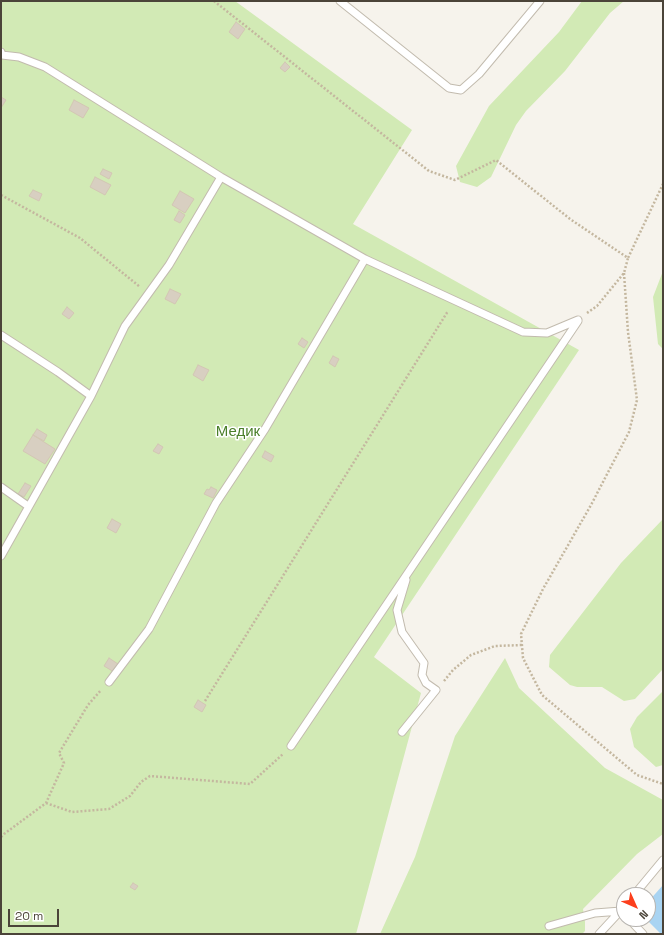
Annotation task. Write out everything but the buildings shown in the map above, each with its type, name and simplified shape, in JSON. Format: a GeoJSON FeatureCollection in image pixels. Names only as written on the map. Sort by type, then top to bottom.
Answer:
{"type":"FeatureCollection","features":[{"type":"Feature","properties":{"kind":"lane"},"geometry":{"type":"LineString","coordinates":[[340,1],[449,88],[460,90],[479,74],[540,1]]}},
{"type":"Feature","properties":{"kind":"lane"},"geometry":{"type":"LineString","coordinates":[[1,54],[20,57],[45,67],[221,177],[366,259],[523,332],[547,333],[578,320]]}},
{"type":"Feature","properties":{"kind":"lane"},"geometry":{"type":"LineString","coordinates":[[1,556],[91,396],[125,326],[169,265],[221,177]]}},
{"type":"Feature","properties":{"kind":"lane"},"geometry":{"type":"LineString","coordinates":[[109,682],[148,629],[216,503],[265,428],[366,259]]}},
{"type":"Feature","properties":{"kind":"lane"},"geometry":{"type":"LineString","coordinates":[[291,746],[578,320]]}},
{"type":"Feature","properties":{"kind":"lane"},"geometry":{"type":"LineString","coordinates":[[1,335],[58,372],[91,396]]}},
{"type":"Feature","properties":{"kind":"lane"},"geometry":{"type":"LineString","coordinates":[[1,487],[28,506]]}},
{"type":"Feature","properties":{"kind":"lane"},"geometry":{"type":"LineString","coordinates":[[402,732],[436,690],[426,682],[422,676],[424,663],[402,632],[397,610],[408,572]]}},
{"type":"Feature","properties":{"kind":"lane"},"geometry":{"type":"LineString","coordinates":[[641,887],[663,860]]}},
{"type":"Feature","properties":{"kind":"lane"},"geometry":{"type":"LineString","coordinates":[[549,926],[595,913],[616,912]]}},
{"type":"Feature","properties":{"kind":"lane"},"geometry":{"type":"LineString","coordinates":[[599,934],[616,918]]}},
{"type":"Feature","properties":{"kind":"path"},"geometry":{"type":"LineString","coordinates":[[214,1],[429,171],[455,180],[496,160],[570,219],[628,258]]}},
{"type":"Feature","properties":{"kind":"path"},"geometry":{"type":"LineString","coordinates":[[663,184],[628,258],[624,273],[628,332],[637,400],[629,432],[591,505],[543,589],[521,634],[523,658],[542,695],[637,775],[663,784]]}},
{"type":"Feature","properties":{"kind":"path"},"geometry":{"type":"LineString","coordinates":[[1,195],[80,238],[148,294]]}},
{"type":"Feature","properties":{"kind":"path"},"geometry":{"type":"LineString","coordinates":[[578,320],[597,306],[624,273]]}},
{"type":"Feature","properties":{"kind":"path"},"geometry":{"type":"LineString","coordinates":[[205,701],[454,300]]}},
{"type":"Feature","properties":{"kind":"path"},"geometry":{"type":"LineString","coordinates":[[436,690],[453,670],[471,655],[495,646],[522,645]]}},
{"type":"Feature","properties":{"kind":"path"},"geometry":{"type":"LineString","coordinates":[[1,837],[46,803],[64,763],[59,753],[88,705],[109,682]]}},
{"type":"Feature","properties":{"kind":"path"},"geometry":{"type":"LineString","coordinates":[[46,803],[72,812],[109,809],[130,796],[141,782],[150,776],[250,784],[291,746]]}},
{"type":"Feature","properties":{"kind":"green space","name":"Медик"},"geometry":{"type":"Polygon","coordinates":[[[1,1],[235,1],[412,130],[353,224],[579,350],[374,657],[421,693],[356,934],[1,934],[1,1]]]}},
{"type":"Feature","properties":{"kind":"green space"},"geometry":{"type":"Polygon","coordinates":[[[582,1],[624,1],[610,13],[565,71],[526,111],[516,125],[491,177],[477,187],[460,182],[456,166],[489,106],[559,32],[582,1]]]}},
{"type":"Feature","properties":{"kind":"green space"},"geometry":{"type":"Polygon","coordinates":[[[663,271],[663,349],[658,344],[653,297],[663,271]]]}},
{"type":"Feature","properties":{"kind":"green space"},"geometry":{"type":"Polygon","coordinates":[[[663,519],[663,669],[635,699],[624,701],[602,687],[577,687],[570,685],[549,667],[550,655],[621,563],[663,519]]]}},
{"type":"Feature","properties":{"kind":"green space"},"geometry":{"type":"Polygon","coordinates":[[[505,658],[519,688],[605,768],[663,800],[663,834],[637,854],[583,909],[585,931],[582,934],[380,934],[415,857],[455,736],[505,658]]]}},
{"type":"Feature","properties":{"kind":"green space"},"geometry":{"type":"Polygon","coordinates":[[[663,691],[663,765],[656,767],[634,747],[630,729],[637,717],[663,691]]]}},
{"type":"Feature","properties":{"kind":"water"},"geometry":{"type":"Polygon","coordinates":[[[663,885],[663,934],[661,934],[654,927],[656,927],[656,893],[663,885]]]}}]}
